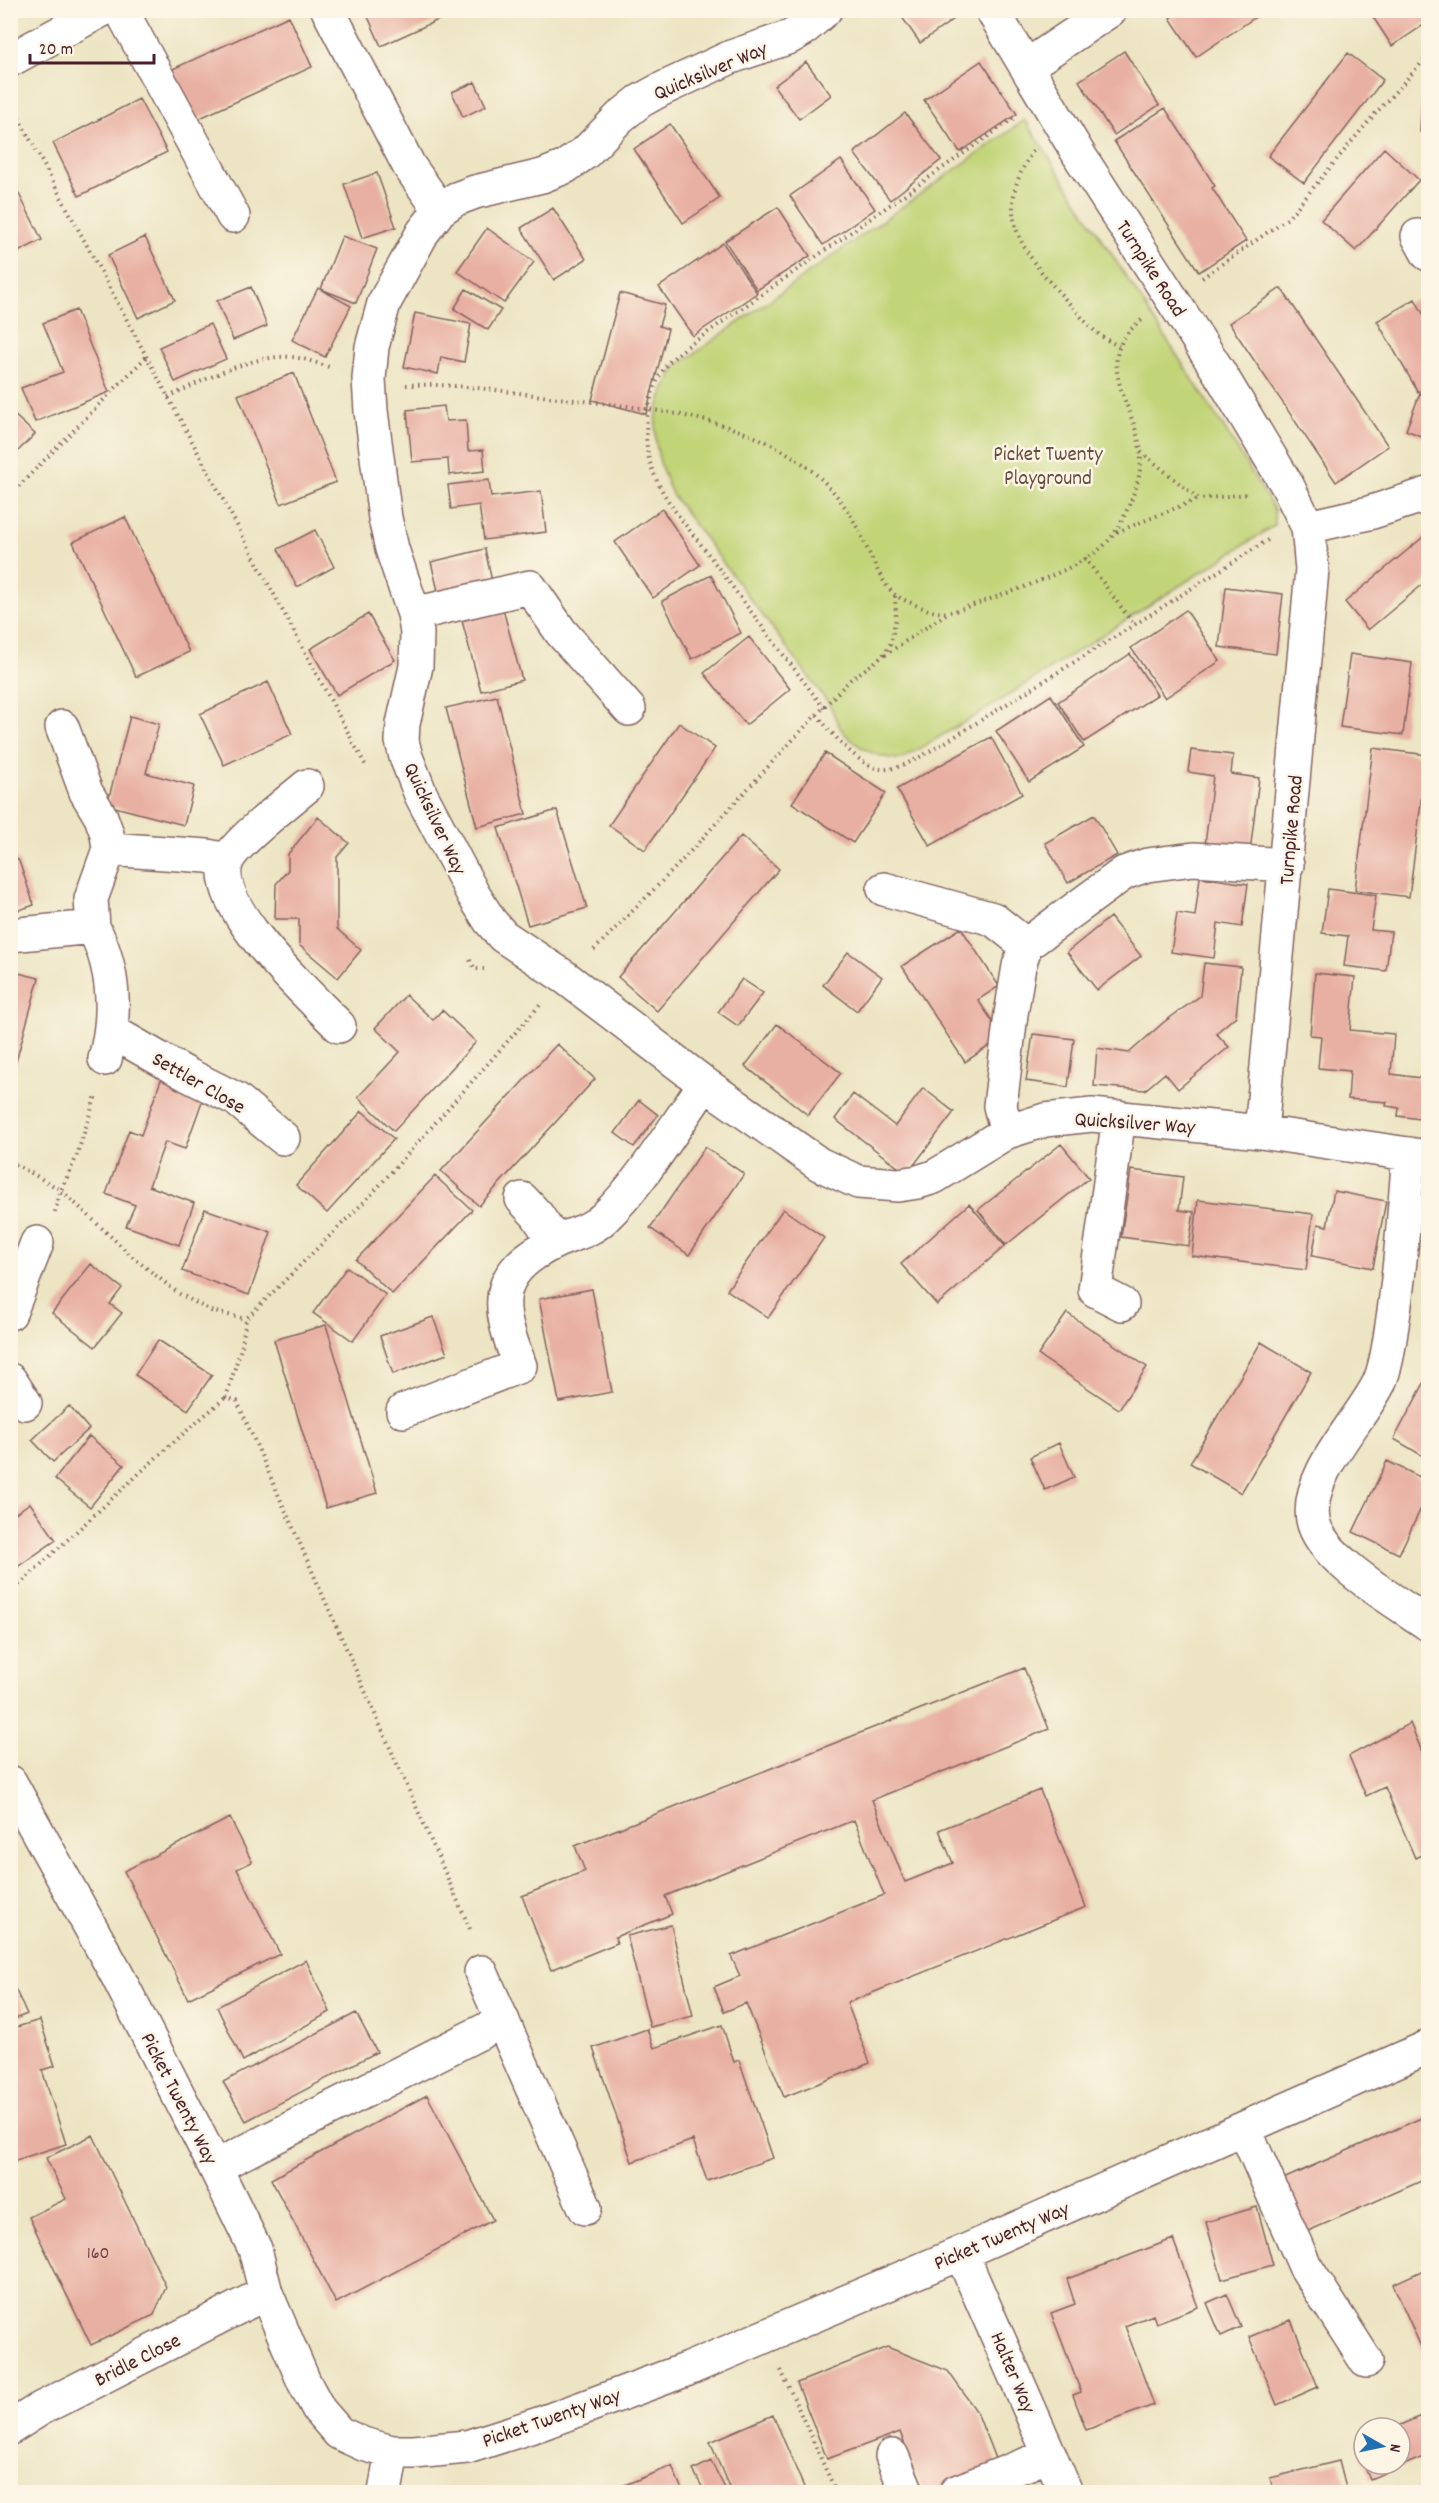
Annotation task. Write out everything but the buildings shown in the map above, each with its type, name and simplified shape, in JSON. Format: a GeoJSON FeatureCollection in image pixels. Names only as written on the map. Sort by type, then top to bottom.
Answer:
{"type":"FeatureCollection","features":[{"type":"Feature","properties":{"kind":"street"},"geometry":{"type":"LineString","coordinates":[[10,60],[102,10]]}},
{"type":"Feature","properties":{"kind":"street"},"geometry":{"type":"LineString","coordinates":[[122,10],[233,216]]}},
{"type":"Feature","properties":{"kind":"street"},"geometry":{"type":"LineString","coordinates":[[328,10],[410,166],[440,210]]}},
{"type":"Feature","properties":{"kind":"street","name":"Quicksilver Way"},"geometry":{"type":"LineString","coordinates":[[825,10],[790,37],[730,57],[640,101],[586,152],[565,167],[519,183],[475,192],[456,199],[440,210],[406,260],[384,303],[373,339],[369,379],[385,518],[392,549],[414,614],[417,633],[416,666],[403,724],[402,741],[421,795],[473,894],[490,921],[503,936],[566,978],[705,1084],[819,1164],[858,1182],[898,1185],[934,1177],[1007,1132],[1046,1120],[1092,1115],[1261,1132],[1419,1155]]}},
{"type":"Feature","properties":{"kind":"street","name":"Turnpike Road"},"geometry":{"type":"LineString","coordinates":[[992,10],[1287,485],[1306,522],[1312,569],[1287,865],[1261,1132]]}},
{"type":"Feature","properties":{"kind":"street"},"geometry":{"type":"LineString","coordinates":[[1027,66],[1110,10]]}},
{"type":"Feature","properties":{"kind":"street"},"geometry":{"type":"LineString","coordinates":[[1306,522],[1369,513],[1428,494]]}},
{"type":"Feature","properties":{"kind":"street"},"geometry":{"type":"LineString","coordinates":[[414,614],[530,587],[561,632],[629,708]]}},
{"type":"Feature","properties":{"kind":"street"},"geometry":{"type":"LineString","coordinates":[[62,728],[86,792],[101,817],[107,834],[108,849],[91,899],[93,927],[104,950],[112,982],[108,1045]]}},
{"type":"Feature","properties":{"kind":"street"},"geometry":{"type":"LineString","coordinates":[[307,786],[269,817],[227,860],[225,873],[228,887],[249,931],[339,1026]]}},
{"type":"Feature","properties":{"kind":"street"},"geometry":{"type":"LineString","coordinates":[[108,849],[207,856],[227,860]]}},
{"type":"Feature","properties":{"kind":"street"},"geometry":{"type":"LineString","coordinates":[[1007,1132],[1000,1106],[1014,995],[1019,966],[1026,945],[1124,873],[1147,865],[1194,859],[1287,865]]}},
{"type":"Feature","properties":{"kind":"street"},"geometry":{"type":"LineString","coordinates":[[884,889],[993,919],[1026,945]]}},
{"type":"Feature","properties":{"kind":"street"},"geometry":{"type":"LineString","coordinates":[[10,935],[93,927]]}},
{"type":"Feature","properties":{"kind":"street","name":"Settler Close"},"geometry":{"type":"LineString","coordinates":[[108,1045],[188,1075],[236,1099],[283,1138]]}},
{"type":"Feature","properties":{"kind":"street"},"geometry":{"type":"LineString","coordinates":[[403,1411],[520,1366],[505,1324],[503,1301],[509,1280],[526,1260],[555,1242],[593,1227],[614,1208],[705,1084]]}},
{"type":"Feature","properties":{"kind":"street"},"geometry":{"type":"LineString","coordinates":[[1119,1117],[1095,1290],[1122,1304]]}},
{"type":"Feature","properties":{"kind":"street"},"geometry":{"type":"LineString","coordinates":[[1419,1155],[1387,1355],[1379,1382],[1324,1468],[1314,1496],[1313,1519],[1320,1540],[1339,1561],[1428,1624]]}},
{"type":"Feature","properties":{"kind":"street"},"geometry":{"type":"LineString","coordinates":[[522,1199],[537,1215],[555,1242]]}},
{"type":"Feature","properties":{"kind":"street"},"geometry":{"type":"LineString","coordinates":[[10,1313],[37,1243]]}},
{"type":"Feature","properties":{"kind":"street","name":"Picket Twenty Way"},"geometry":{"type":"LineString","coordinates":[[10,1782],[117,1975],[215,2167],[255,2249],[266,2293],[304,2382],[320,2410],[339,2433],[363,2444],[392,2452],[467,2447],[688,2369],[961,2253],[1428,2047]]}},
{"type":"Feature","properties":{"kind":"street"},"geometry":{"type":"LineString","coordinates":[[481,1972],[585,2208]]}},
{"type":"Feature","properties":{"kind":"street"},"geometry":{"type":"LineString","coordinates":[[215,2167],[503,2021]]}},
{"type":"Feature","properties":{"kind":"street"},"geometry":{"type":"LineString","coordinates":[[1244,2128],[1305,2266],[1366,2361]]}},
{"type":"Feature","properties":{"kind":"street","name":"Halter Way"},"geometry":{"type":"LineString","coordinates":[[961,2253],[1066,2493]]}},
{"type":"Feature","properties":{"kind":"street","name":"Bridle Close"},"geometry":{"type":"LineString","coordinates":[[10,2428],[40,2409],[266,2293]]}},
{"type":"Feature","properties":{"kind":"street"},"geometry":{"type":"LineString","coordinates":[[386,2493],[392,2452]]}},
{"type":"Feature","properties":{"kind":"street"},"geometry":{"type":"LineString","coordinates":[[956,2493],[1050,2455]]}},
{"type":"Feature","properties":{"kind":"street"},"geometry":{"type":"LineString","coordinates":[[892,2456],[907,2493]]}},
{"type":"Feature","properties":{"kind":"path"},"geometry":{"type":"LineString","coordinates":[[10,1593],[169,1446],[226,1397],[242,1345],[246,1319],[371,1194],[566,978],[676,867],[850,680],[946,614],[1034,582],[1085,558],[1100,549],[1117,532],[1139,483],[1141,452],[1137,430],[1119,386],[1116,368],[1119,346],[1136,325],[1288,218],[1374,115],[1428,56]]}},
{"type":"Feature","properties":{"kind":"path"},"geometry":{"type":"LineString","coordinates":[[824,708],[658,485],[649,459],[646,431],[656,385],[665,367],[681,351],[1045,96]]}},
{"type":"Feature","properties":{"kind":"path"},"geometry":{"type":"LineString","coordinates":[[10,102],[372,777]]}},
{"type":"Feature","properties":{"kind":"path"},"geometry":{"type":"LineString","coordinates":[[1064,129],[1036,147],[1023,166],[1016,185],[1015,230],[1028,256],[1088,325],[1102,338],[1119,346]]}},
{"type":"Feature","properties":{"kind":"path"},"geometry":{"type":"LineString","coordinates":[[10,495],[146,357]]}},
{"type":"Feature","properties":{"kind":"path"},"geometry":{"type":"LineString","coordinates":[[168,397],[236,368],[264,360],[290,357],[396,386],[441,383],[649,410],[722,424],[778,446],[805,465],[840,501],[853,520],[882,578],[895,596],[926,609],[946,614]]}},
{"type":"Feature","properties":{"kind":"path"},"geometry":{"type":"LineString","coordinates":[[1141,452],[1199,499]]}},
{"type":"Feature","properties":{"kind":"path"},"geometry":{"type":"LineString","coordinates":[[1117,532],[1199,499],[1241,496],[1287,485]]}},
{"type":"Feature","properties":{"kind":"path"},"geometry":{"type":"LineString","coordinates":[[817,715],[843,745],[870,765],[881,770],[913,761],[1306,522]]}},
{"type":"Feature","properties":{"kind":"path"},"geometry":{"type":"LineString","coordinates":[[1085,558],[1134,625]]}},
{"type":"Feature","properties":{"kind":"path"},"geometry":{"type":"LineString","coordinates":[[882,657],[891,643],[896,617],[895,596]]}},
{"type":"Feature","properties":{"kind":"path"},"geometry":{"type":"LineString","coordinates":[[470,959],[475,969],[495,970]]}},
{"type":"Feature","properties":{"kind":"path"},"geometry":{"type":"LineString","coordinates":[[37,1243],[54,1218],[62,1190],[76,1158],[91,1116],[108,1045]]}},
{"type":"Feature","properties":{"kind":"path"},"geometry":{"type":"LineString","coordinates":[[10,1161],[62,1190],[135,1259],[178,1293],[211,1311],[246,1319]]}},
{"type":"Feature","properties":{"kind":"path"},"geometry":{"type":"LineString","coordinates":[[226,1397],[237,1401],[470,1929]]}},
{"type":"Feature","properties":{"kind":"path"},"geometry":{"type":"LineString","coordinates":[[766,2336],[836,2493]]}},
{"type":"Feature","properties":{"kind":"green space","name":"Picket Twenty Playground"},"geometry":{"type":"Polygon","coordinates":[[[1025,120],[1233,442],[1274,509],[1275,525],[985,710],[902,759],[886,757],[864,749],[843,731],[829,704],[673,496],[660,462],[657,446],[657,415],[661,399],[677,366],[1025,120]]]}}]}
